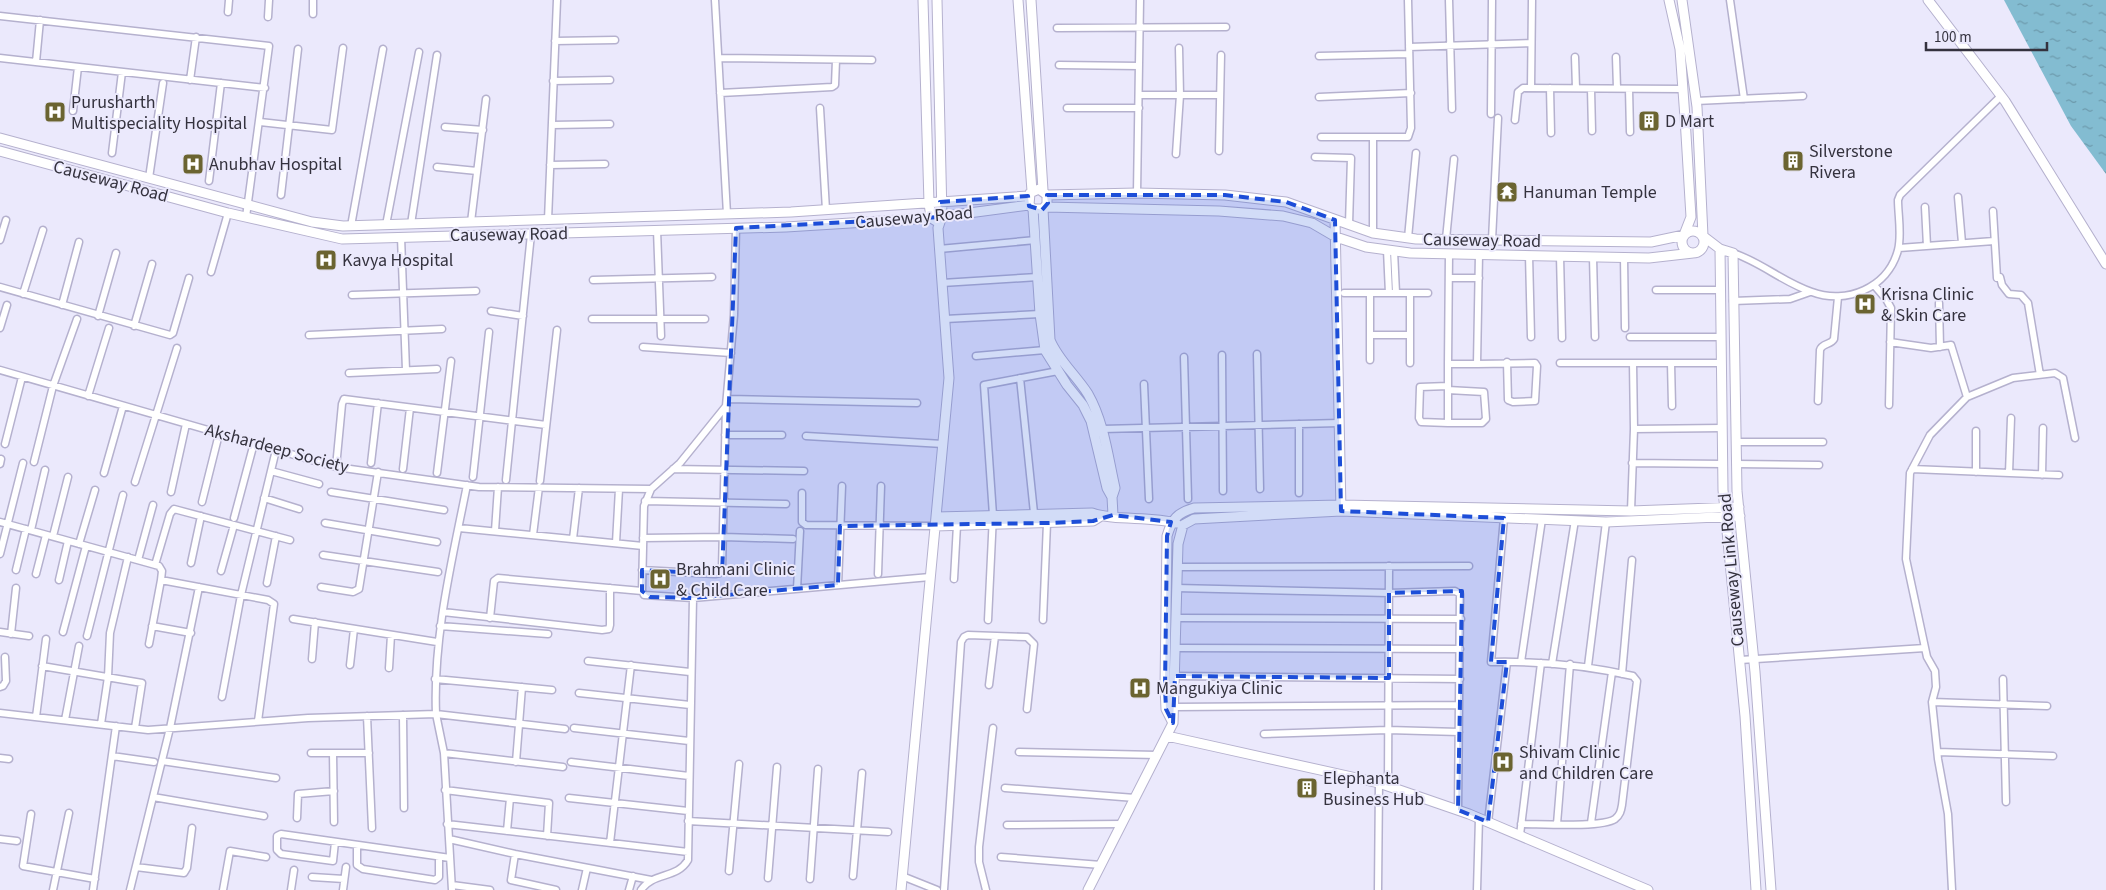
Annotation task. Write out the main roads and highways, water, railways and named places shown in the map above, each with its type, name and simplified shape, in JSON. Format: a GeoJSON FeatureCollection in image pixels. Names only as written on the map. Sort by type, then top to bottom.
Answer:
{"type":"FeatureCollection","features":[{"type":"Feature","properties":{"kind":"water"},"geometry":{"type":"Polygon","coordinates":[[[2004,0],[2106,0],[2106,174],[2071,126],[2004,0]]]}},
{"type":"Feature","properties":{"kind":"place","name":"Purusharth Multispeciality Hospital"},"geometry":{"type":"Point","coordinates":[55,112]}},
{"type":"Feature","properties":{"kind":"place","name":"D Mart"},"geometry":{"type":"Point","coordinates":[1649,121]}},
{"type":"Feature","properties":{"kind":"place","name":"Silverstone Rivera"},"geometry":{"type":"Point","coordinates":[1793,161]}},
{"type":"Feature","properties":{"kind":"place","name":"Anubhav Hospital"},"geometry":{"type":"Point","coordinates":[193,164]}},
{"type":"Feature","properties":{"kind":"place","name":"Hanuman Temple"},"geometry":{"type":"Point","coordinates":[1507,192]}},
{"type":"Feature","properties":{"kind":"place","name":"Kavya Hospital"},"geometry":{"type":"Point","coordinates":[326,260]}},
{"type":"Feature","properties":{"kind":"place","name":"Krisna Clinic & Skin Care"},"geometry":{"type":"Point","coordinates":[1865,304]}},
{"type":"Feature","properties":{"kind":"place","name":"Brahmani Clinic & Child Care"},"geometry":{"type":"Point","coordinates":[660,579]}},
{"type":"Feature","properties":{"kind":"place","name":"Mangukiya Clinic"},"geometry":{"type":"Point","coordinates":[1140,688]}},
{"type":"Feature","properties":{"kind":"place","name":"Shivam Clinic and Children Care"},"geometry":{"type":"Point","coordinates":[1503,762]}},
{"type":"Feature","properties":{"kind":"place","name":"Elephanta Business Hub"},"geometry":{"type":"Point","coordinates":[1307,788]}}]}
